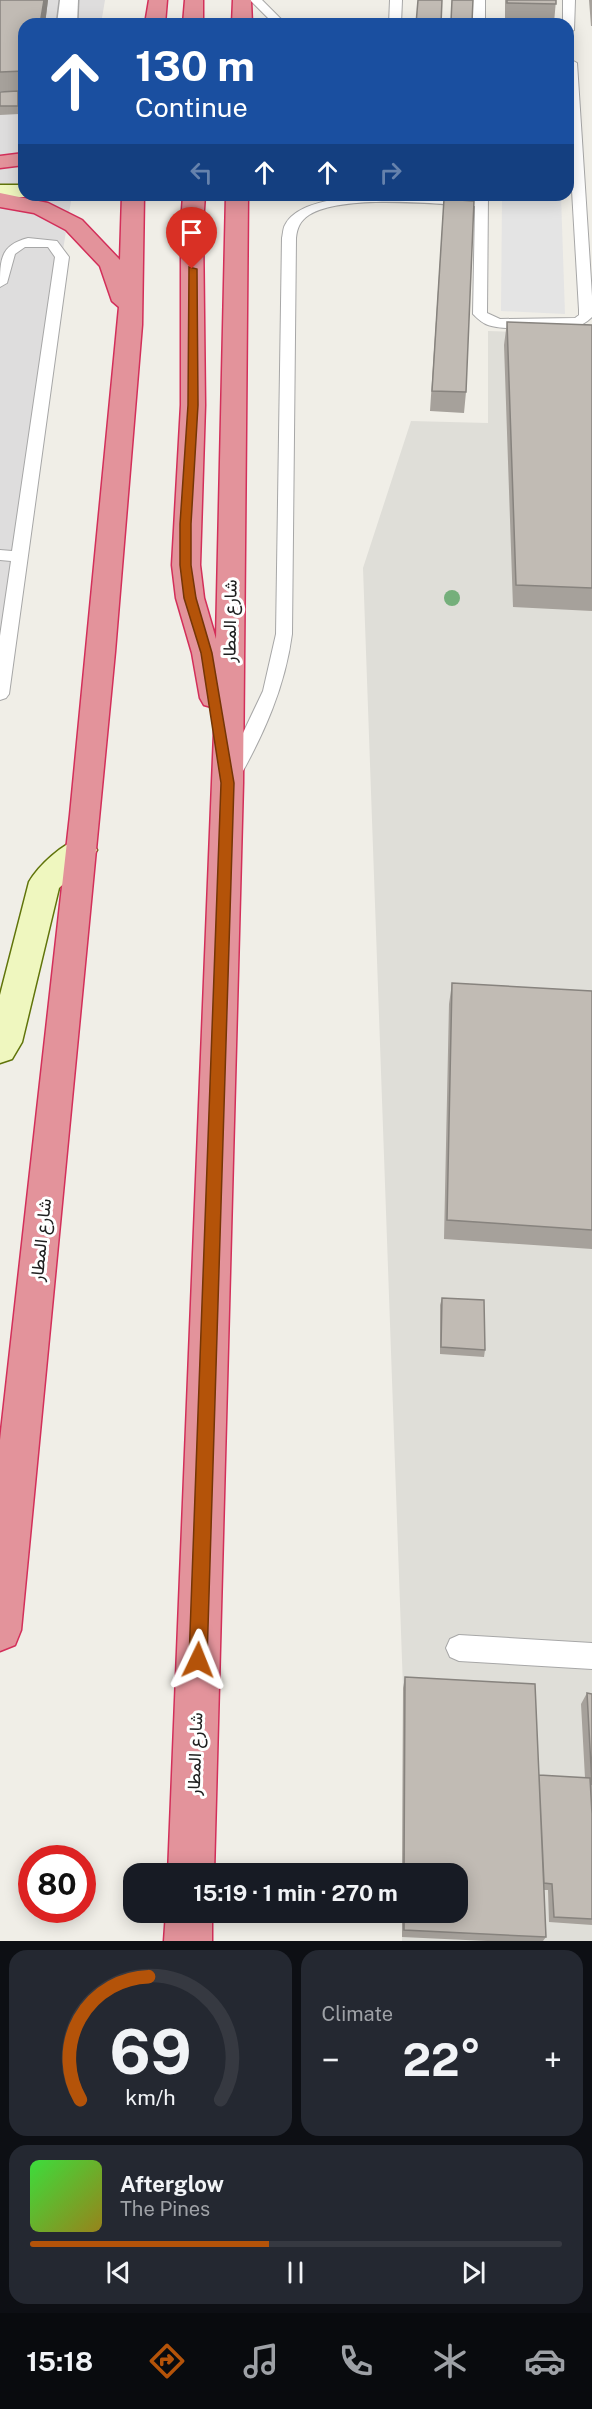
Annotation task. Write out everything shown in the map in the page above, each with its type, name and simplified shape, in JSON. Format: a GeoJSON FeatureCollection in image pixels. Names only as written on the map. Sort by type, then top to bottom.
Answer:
{"type":"FeatureCollection","features":[{"type":"Feature","properties":{"kind":"highway"},"geometry":{"type":"LineString","coordinates":[[156,18],[158,0]]}},
{"type":"Feature","properties":{"kind":"highway"},"geometry":{"type":"LineString","coordinates":[[193,18],[194,0]]}},
{"type":"Feature","properties":{"kind":"highway"},"geometry":{"type":"LineString","coordinates":[[242,0],[242,18]]}},
{"type":"Feature","properties":{"kind":"highway"},"geometry":{"type":"LineString","coordinates":[[0,162],[18,160]]}},
{"type":"Feature","properties":{"kind":"highway"},"geometry":{"type":"LineString","coordinates":[[0,200],[40,208],[74,225],[111,264],[130,320]]}},
{"type":"Feature","properties":{"kind":"highway","name":"شارع المطار"},"geometry":{"type":"LineString","coordinates":[[0,1630],[81,850],[130,320],[130,225],[132,201]]}},
{"type":"Feature","properties":{"kind":"highway"},"geometry":{"type":"LineString","coordinates":[[194,201],[193,405],[186,565],[190,598],[206,653],[228,783]]}},
{"type":"Feature","properties":{"kind":"highway","name":"شارع المطار"},"geometry":{"type":"LineString","coordinates":[[191,1863],[228,783],[237,201]]}},
{"type":"Feature","properties":{"kind":"highway"},"geometry":{"type":"LineString","coordinates":[[188,1941],[189,1923]]}},
{"type":"Feature","properties":{"kind":"street"},"geometry":{"type":"LineString","coordinates":[[68,18],[69,0]]}},
{"type":"Feature","properties":{"kind":"street"},"geometry":{"type":"LineString","coordinates":[[0,169],[18,169]]}},
{"type":"Feature","properties":{"kind":"street"},"geometry":{"type":"LineString","coordinates":[[0,191],[18,191]]}},
{"type":"Feature","properties":{"kind":"street"},"geometry":{"type":"LineString","coordinates":[[0,1049],[5,1042],[45,882],[81,850]]}},
{"type":"Feature","properties":{"kind":"lane"},"geometry":{"type":"LineString","coordinates":[[256,0],[274,18]]}},
{"type":"Feature","properties":{"kind":"lane"},"geometry":{"type":"LineString","coordinates":[[395,18],[396,0]]}},
{"type":"Feature","properties":{"kind":"lane"},"geometry":{"type":"LineString","coordinates":[[479,0],[479,18]]}},
{"type":"Feature","properties":{"kind":"lane"},"geometry":{"type":"LineString","coordinates":[[568,18],[569,0]]}},
{"type":"Feature","properties":{"kind":"lane"},"geometry":{"type":"LineString","coordinates":[[482,201],[480,314],[491,322],[500,323],[570,324],[580,321],[586,316],[586,309],[574,152]]}},
{"type":"Feature","properties":{"kind":"lane"},"geometry":{"type":"LineString","coordinates":[[228,783],[271,698],[281,665],[284,634],[289,238],[292,224],[304,212],[321,204],[339,201]]}},
{"type":"Feature","properties":{"kind":"lane"},"geometry":{"type":"LineString","coordinates":[[0,283],[5,258],[10,248],[39,241],[52,244],[62,257],[0,694]]}},
{"type":"Feature","properties":{"kind":"lane"},"geometry":{"type":"LineString","coordinates":[[0,555],[18,556]]}},
{"type":"Feature","properties":{"kind":"lane"},"geometry":{"type":"LineString","coordinates":[[459,1648],[592,1656]]}},
{"type":"Feature","properties":{"kind":"shaded area"},"geometry":{"type":"Polygon","coordinates":[[[0,0],[105,0],[102,18],[18,18],[18,201],[71,201],[0,634],[0,0]]]}},
{"type":"Feature","properties":{"kind":"shaded area"},"geometry":{"type":"Polygon","coordinates":[[[502,201],[561,201],[565,314],[501,311],[502,201]]]}},
{"type":"Feature","properties":{"kind":"shaded area"},"geometry":{"type":"Polygon","coordinates":[[[488,331],[592,334],[592,1941],[402,1941],[402,1937],[433,1923],[468,1923],[468,1863],[455,1863],[403,1688],[363,568],[411,421],[488,423],[488,331]]]}},
{"type":"Feature","properties":{"kind":"building"},"geometry":{"type":"Polygon","coordinates":[[[0,0],[44,0],[41,18],[18,18],[18,71],[0,72],[0,0]]]}},
{"type":"Feature","properties":{"kind":"building"},"geometry":{"type":"Polygon","coordinates":[[[418,0],[442,0],[441,18],[416,18],[418,0]]]}},
{"type":"Feature","properties":{"kind":"building"},"geometry":{"type":"Polygon","coordinates":[[[452,0],[473,0],[472,18],[451,18],[452,0]]]}},
{"type":"Feature","properties":{"kind":"building"},"geometry":{"type":"Polygon","coordinates":[[[507,0],[556,0],[556,4],[507,3],[507,0]]]}},
{"type":"Feature","properties":{"kind":"building"},"geometry":{"type":"Polygon","coordinates":[[[18,91],[18,106],[0,106],[0,92],[18,91]]]}},
{"type":"Feature","properties":{"kind":"building"},"geometry":{"type":"Polygon","coordinates":[[[444,201],[474,201],[466,392],[432,391],[444,201]]]}},
{"type":"Feature","properties":{"kind":"building"},"geometry":{"type":"Polygon","coordinates":[[[507,322],[592,325],[592,588],[516,585],[507,322]]]}},
{"type":"Feature","properties":{"kind":"building"},"geometry":{"type":"Polygon","coordinates":[[[452,983],[592,991],[592,1230],[447,1220],[452,983]]]}},
{"type":"Feature","properties":{"kind":"building"},"geometry":{"type":"Polygon","coordinates":[[[442,1298],[484,1300],[485,1350],[441,1347],[442,1298]]]}},
{"type":"Feature","properties":{"kind":"building"},"geometry":{"type":"Polygon","coordinates":[[[405,1677],[535,1684],[546,1937],[404,1930],[404,1923],[468,1923],[468,1863],[404,1863],[405,1677]]]}},
{"type":"Feature","properties":{"kind":"building"},"geometry":{"type":"Polygon","coordinates":[[[587,1693],[592,1694],[592,1785],[587,1693]]]}},
{"type":"Feature","properties":{"kind":"building"},"geometry":{"type":"Polygon","coordinates":[[[539,1775],[590,1778],[592,1919],[554,1917],[552,1884],[544,1883],[539,1775]]]}},
{"type":"Feature","properties":{"kind":"route"},"geometry":{"type":"LineString","coordinates":[[192,269],[193,405],[186,565],[190,598],[206,653],[228,783],[198,1660]]}}]}
